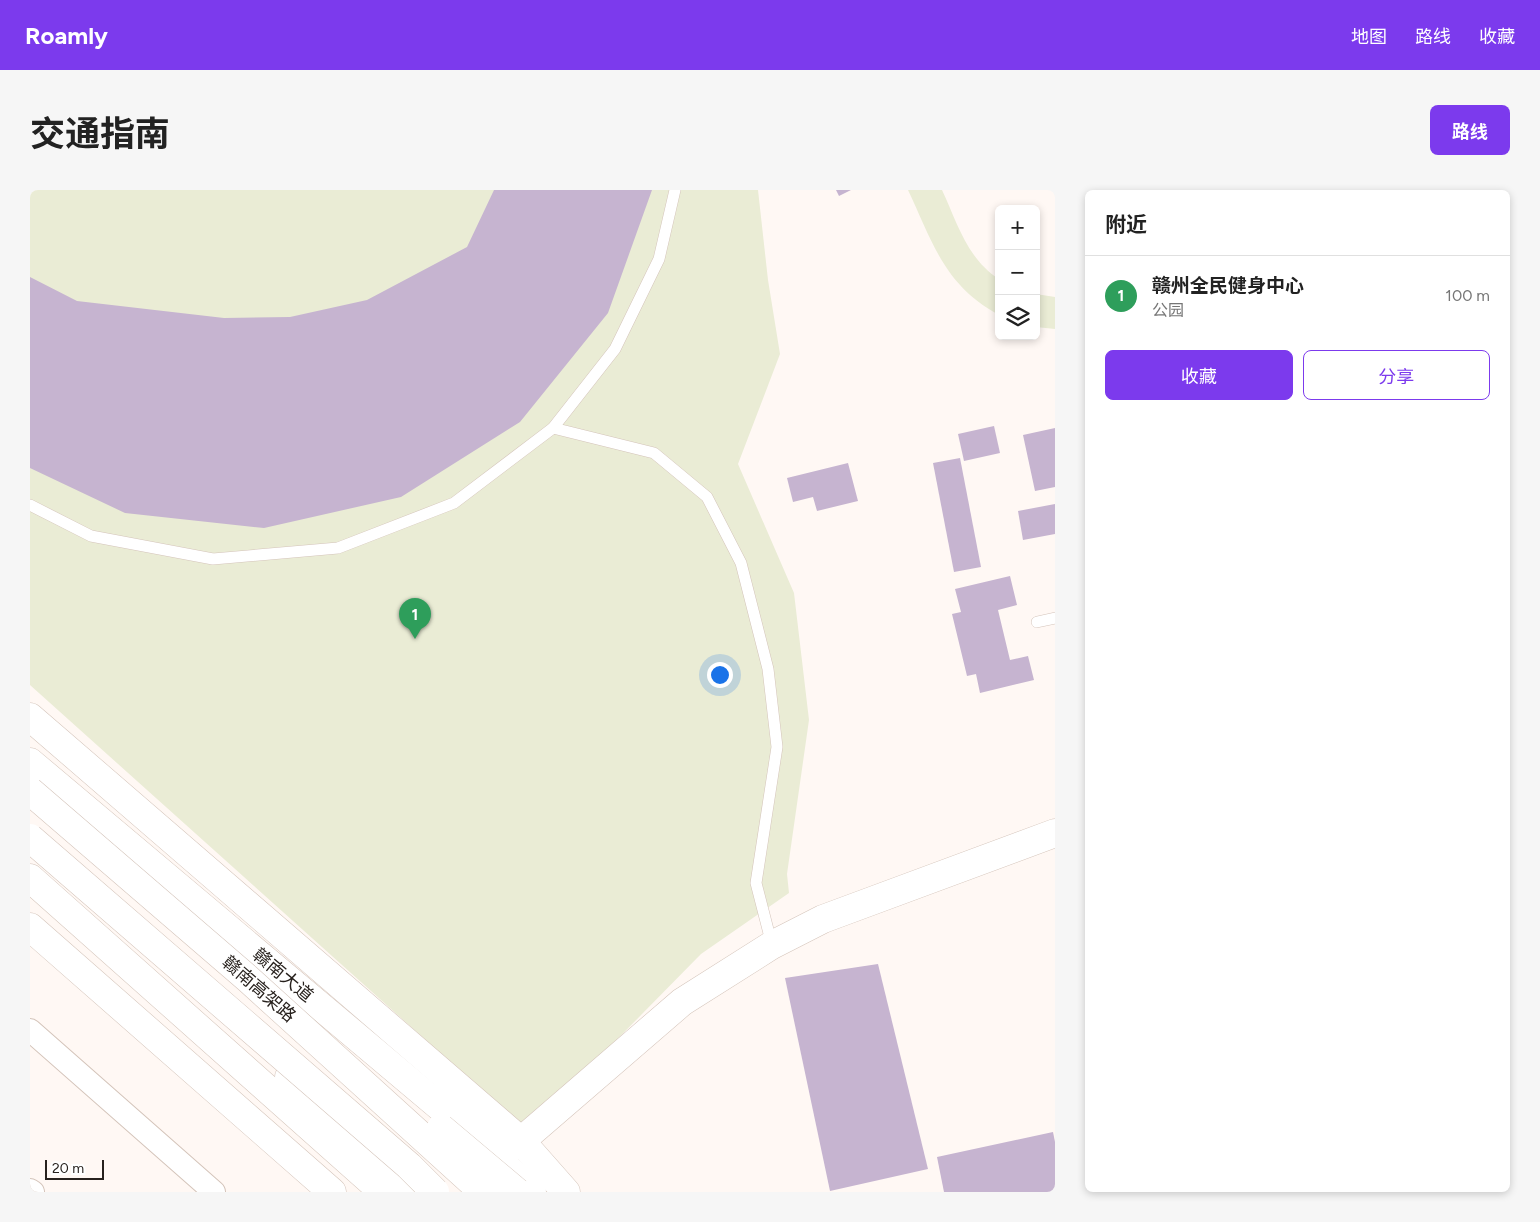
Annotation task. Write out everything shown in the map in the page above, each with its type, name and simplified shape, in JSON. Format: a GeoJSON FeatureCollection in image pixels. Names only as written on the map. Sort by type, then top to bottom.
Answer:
{"type":"FeatureCollection","features":[{"type":"Feature","properties":{"kind":"main road"},"geometry":{"type":"LineString","coordinates":[[30,717],[521,1141],[566,1192]]}},
{"type":"Feature","properties":{"kind":"main road","name":"赣南大道"},"geometry":{"type":"LineString","coordinates":[[30,762],[491,1152],[532,1192]]}},
{"type":"Feature","properties":{"kind":"main road","name":"赣南高架路"},"geometry":{"type":"LineString","coordinates":[[30,792],[277,1005],[483,1192]]}},
{"type":"Feature","properties":{"kind":"main road"},"geometry":{"type":"LineString","coordinates":[[434,1192],[491,1152],[521,1141],[682,1002],[772,945],[823,919],[1055,833]]}},
{"type":"Feature","properties":{"kind":"main road","name":"赣南高架路"},"geometry":{"type":"LineString","coordinates":[[30,838],[402,1160],[434,1192]]}},
{"type":"Feature","properties":{"kind":"main road"},"geometry":{"type":"LineString","coordinates":[[30,878],[383,1192]]}},
{"type":"Feature","properties":{"kind":"main road"},"geometry":{"type":"LineString","coordinates":[[176,917],[413,1104],[516,1192]]}},
{"type":"Feature","properties":{"kind":"main road"},"geometry":{"type":"LineString","coordinates":[[30,927],[332,1192]]}},
{"type":"Feature","properties":{"kind":"main road"},"geometry":{"type":"LineString","coordinates":[[150,942],[405,1192]]}},
{"type":"Feature","properties":{"kind":"main road"},"geometry":{"type":"LineString","coordinates":[[469,1192],[491,1152]]}},
{"type":"Feature","properties":{"kind":"street"},"geometry":{"type":"LineString","coordinates":[[30,1030],[214,1192]]}},
{"type":"Feature","properties":{"kind":"lane"},"geometry":{"type":"LineString","coordinates":[[30,505],[91,536],[213,559],[338,548],[454,503],[553,428],[615,350],[659,259],[675,190]]}},
{"type":"Feature","properties":{"kind":"lane"},"geometry":{"type":"LineString","coordinates":[[553,428],[654,453],[707,497],[741,563],[768,669],[777,747],[756,883],[772,945]]}},
{"type":"Feature","properties":{"kind":"lane"},"geometry":{"type":"LineString","coordinates":[[1037,622],[1055,618]]}},
{"type":"Feature","properties":{"kind":"green space"},"geometry":{"type":"Polygon","coordinates":[[[30,190],[758,190],[768,280],[780,354],[738,464],[794,593],[809,720],[787,874],[789,893],[701,954],[527,1131],[30,685],[30,190]]]}},
{"type":"Feature","properties":{"kind":"green space"},"geometry":{"type":"Polygon","coordinates":[[[908,190],[942,190],[964,239],[979,261],[995,276],[995,312],[965,290],[942,261],[908,190]]]}},
{"type":"Feature","properties":{"kind":"green space"},"geometry":{"type":"Polygon","coordinates":[[[1040,295],[1055,297],[1055,329],[1040,327],[1040,295]]]}},
{"type":"Feature","properties":{"kind":"building"},"geometry":{"type":"Polygon","coordinates":[[[494,190],[652,190],[608,313],[520,422],[401,497],[264,528],[125,513],[30,468],[30,277],[77,301],[224,318],[290,317],[367,300],[467,247],[494,190]]]}},
{"type":"Feature","properties":{"kind":"building"},"geometry":{"type":"Polygon","coordinates":[[[836,190],[851,190],[839,196],[836,190]]]}},
{"type":"Feature","properties":{"kind":"building"},"geometry":{"type":"Polygon","coordinates":[[[994,426],[1000,453],[964,461],[958,434],[994,426]]]}},
{"type":"Feature","properties":{"kind":"building"},"geometry":{"type":"Polygon","coordinates":[[[1055,428],[1055,487],[1035,491],[1023,435],[1055,428]]]}},
{"type":"Feature","properties":{"kind":"building"},"geometry":{"type":"Polygon","coordinates":[[[960,458],[981,567],[954,572],[933,463],[960,458]]]}},
{"type":"Feature","properties":{"kind":"building"},"geometry":{"type":"Polygon","coordinates":[[[848,463],[858,501],[817,511],[813,497],[793,502],[787,478],[848,463]]]}},
{"type":"Feature","properties":{"kind":"building"},"geometry":{"type":"Polygon","coordinates":[[[1055,504],[1055,534],[1023,540],[1018,511],[1055,504]]]}},
{"type":"Feature","properties":{"kind":"building"},"geometry":{"type":"Polygon","coordinates":[[[1010,576],[1017,605],[998,610],[1010,660],[1028,656],[1034,680],[980,693],[976,674],[967,676],[952,614],[961,612],[955,589],[1010,576]]]}},
{"type":"Feature","properties":{"kind":"building"},"geometry":{"type":"Polygon","coordinates":[[[878,964],[928,1169],[830,1191],[785,978],[878,964]]]}},
{"type":"Feature","properties":{"kind":"building"},"geometry":{"type":"Polygon","coordinates":[[[1053,1132],[1055,1142],[1055,1192],[944,1192],[937,1157],[1053,1132]]]}},
{"type":"Feature","properties":{"kind":"place","name":"赣州全民健身中心"},"geometry":{"type":"Point","coordinates":[415,639]}}]}
